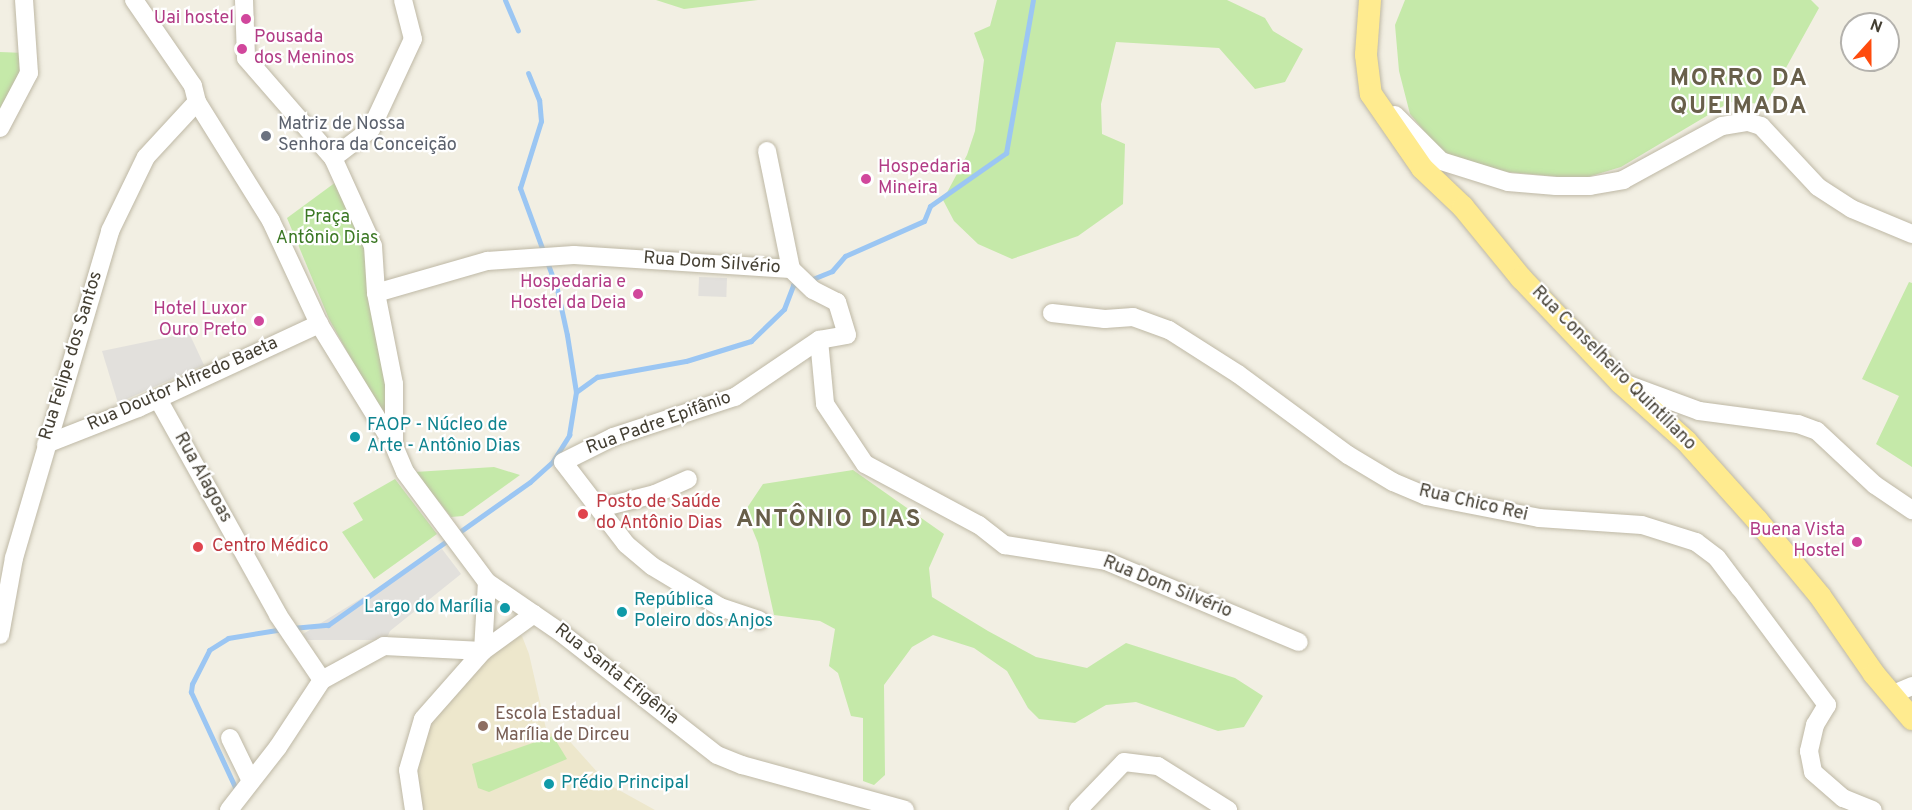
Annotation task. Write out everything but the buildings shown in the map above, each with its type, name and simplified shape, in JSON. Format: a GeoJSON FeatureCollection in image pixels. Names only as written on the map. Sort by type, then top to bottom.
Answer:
{"type":"FeatureCollection","features":[{"type":"Feature","properties":{"kind":"main road","name":"Rua Conselheiro Quintiliano"},"geometry":{"type":"LineString","coordinates":[[1370,0],[1366,55],[1371,94],[1422,168],[1463,207],[1521,278],[1620,382],[1686,441],[1757,520],[1820,596],[1891,695],[1912,719]]}},
{"type":"Feature","properties":{"kind":"street"},"geometry":{"type":"LineString","coordinates":[[0,128],[29,73],[24,0]]}},
{"type":"Feature","properties":{"kind":"street"},"geometry":{"type":"LineString","coordinates":[[134,0],[193,86],[197,102],[271,221],[320,324],[394,446]]}},
{"type":"Feature","properties":{"kind":"street"},"geometry":{"type":"LineString","coordinates":[[244,0],[246,58],[333,158],[373,246],[376,293],[394,384],[394,446]]}},
{"type":"Feature","properties":{"kind":"street"},"geometry":{"type":"LineString","coordinates":[[333,158],[371,129],[412,39],[403,0]]}},
{"type":"Feature","properties":{"kind":"street"},"geometry":{"type":"LineString","coordinates":[[1371,94],[1441,161],[1508,182],[1556,186],[1590,186],[1623,180],[1722,126],[1748,122],[1761,126],[1818,187],[1852,210],[1912,234]]}},
{"type":"Feature","properties":{"kind":"street","name":"Rua Felipe dos Santos"},"geometry":{"type":"LineString","coordinates":[[0,634],[2,609],[14,558],[110,231],[146,157],[197,102]]}},
{"type":"Feature","properties":{"kind":"street"},"geometry":{"type":"LineString","coordinates":[[767,152],[791,269]]}},
{"type":"Feature","properties":{"kind":"street","name":"Rua Dom Silvério"},"geometry":{"type":"LineString","coordinates":[[376,293],[487,261],[574,255],[791,269],[813,290],[837,302],[847,335],[819,340],[825,404],[865,464],[979,525],[1005,545],[1106,561],[1299,642]]}},
{"type":"Feature","properties":{"kind":"street","name":"Rua Chico Rei"},"geometry":{"type":"LineString","coordinates":[[1052,313],[1105,319],[1133,317],[1169,330],[1238,374],[1348,455],[1393,482],[1426,496],[1539,518],[1642,525],[1696,542],[1717,558],[1827,705],[1815,725],[1809,752],[1813,772],[1843,798],[1873,810]]}},
{"type":"Feature","properties":{"kind":"street","name":"Rua Doutor Alfredo Baeta"},"geometry":{"type":"LineString","coordinates":[[46,444],[158,399],[320,324]]}},
{"type":"Feature","properties":{"kind":"street","name":"Rua Padre Epifânio"},"geometry":{"type":"LineString","coordinates":[[759,620],[720,607],[661,572],[626,544],[563,462],[613,437],[735,397],[819,340]]}},
{"type":"Feature","properties":{"kind":"street"},"geometry":{"type":"LineString","coordinates":[[1620,382],[1699,411],[1798,424],[1817,431],[1875,485],[1912,510]]}},
{"type":"Feature","properties":{"kind":"street","name":"Rua Alagoas"},"geometry":{"type":"LineString","coordinates":[[158,399],[279,615],[322,680]]}},
{"type":"Feature","properties":{"kind":"street","name":"Rua Santa Efigênia"},"geometry":{"type":"LineString","coordinates":[[394,446],[405,472],[487,582],[534,614],[717,755],[852,803],[905,810]]}},
{"type":"Feature","properties":{"kind":"street"},"geometry":{"type":"LineString","coordinates":[[600,508],[655,494],[688,478]]}},
{"type":"Feature","properties":{"kind":"street"},"geometry":{"type":"LineString","coordinates":[[483,651],[487,582]]}},
{"type":"Feature","properties":{"kind":"street"},"geometry":{"type":"LineString","coordinates":[[414,810],[408,770],[423,718],[483,651],[534,614]]}},
{"type":"Feature","properties":{"kind":"street"},"geometry":{"type":"LineString","coordinates":[[229,810],[252,781],[322,680],[384,646],[483,651]]}},
{"type":"Feature","properties":{"kind":"street"},"geometry":{"type":"LineString","coordinates":[[1891,695],[1912,686]]}},
{"type":"Feature","properties":{"kind":"street"},"geometry":{"type":"LineString","coordinates":[[230,738],[252,781]]}},
{"type":"Feature","properties":{"kind":"street"},"geometry":{"type":"LineString","coordinates":[[1078,810],[1125,762],[1158,765],[1228,810]]}},
{"type":"Feature","properties":{"kind":"shaded area"},"geometry":{"type":"Polygon","coordinates":[[[699,277],[727,278],[726,297],[698,296],[699,277]]]}},
{"type":"Feature","properties":{"kind":"shaded area"},"geometry":{"type":"Polygon","coordinates":[[[189,333],[204,365],[118,403],[102,351],[189,333]]]}},
{"type":"Feature","properties":{"kind":"shaded area"},"geometry":{"type":"Polygon","coordinates":[[[442,549],[461,574],[390,631],[386,640],[306,640],[303,634],[442,549]]]}},
{"type":"Feature","properties":{"kind":"shaded area","name":"Escola Estadual Marília de Dirceu"},"geometry":{"type":"Polygon","coordinates":[[[509,632],[522,636],[529,654],[547,733],[564,735],[608,784],[655,810],[414,810],[408,770],[423,719],[509,632]]]}},
{"type":"Feature","properties":{"kind":"green space"},"geometry":{"type":"Polygon","coordinates":[[[656,0],[758,0],[684,9],[656,0]]]}},
{"type":"Feature","properties":{"kind":"green space"},"geometry":{"type":"Polygon","coordinates":[[[997,0],[1227,0],[1265,18],[1273,31],[1303,49],[1285,82],[1255,89],[1219,48],[1116,42],[1101,104],[1102,134],[1125,144],[1123,204],[1078,236],[1012,259],[978,244],[954,221],[943,200],[967,155],[975,131],[984,60],[974,33],[990,26],[997,0]]]}},
{"type":"Feature","properties":{"kind":"green space"},"geometry":{"type":"Polygon","coordinates":[[[1405,0],[1811,0],[1819,8],[1766,104],[1730,102],[1621,167],[1581,179],[1488,170],[1441,151],[1410,114],[1399,71],[1395,25],[1405,0]]]}},
{"type":"Feature","properties":{"kind":"green space"},"geometry":{"type":"Polygon","coordinates":[[[0,52],[25,53],[0,138],[0,52]]]}},
{"type":"Feature","properties":{"kind":"green space","name":"Praça Antônio Dias"},"geometry":{"type":"Polygon","coordinates":[[[336,182],[358,216],[391,365],[387,412],[379,409],[329,319],[287,218],[336,182]]]}},
{"type":"Feature","properties":{"kind":"green space"},"geometry":{"type":"Polygon","coordinates":[[[1909,282],[1912,283],[1912,467],[1876,444],[1899,396],[1862,379],[1909,282]]]}},
{"type":"Feature","properties":{"kind":"green space"},"geometry":{"type":"Polygon","coordinates":[[[494,467],[520,475],[463,516],[451,517],[415,472],[494,467]]]}},
{"type":"Feature","properties":{"kind":"green space"},"geometry":{"type":"Polygon","coordinates":[[[853,470],[944,534],[929,568],[932,597],[988,631],[1036,657],[1087,668],[1126,643],[1235,678],[1263,696],[1244,727],[1218,731],[1136,702],[1106,705],[1075,723],[1039,719],[1028,708],[1007,671],[974,648],[933,635],[912,647],[884,685],[885,775],[874,785],[863,781],[863,718],[851,716],[838,673],[829,666],[835,629],[820,621],[774,615],[758,543],[745,511],[763,484],[853,470]]]}},
{"type":"Feature","properties":{"kind":"green space"},"geometry":{"type":"Polygon","coordinates":[[[395,479],[437,534],[374,579],[342,532],[363,520],[353,503],[395,479]]]}},
{"type":"Feature","properties":{"kind":"green space"},"geometry":{"type":"Polygon","coordinates":[[[553,736],[567,759],[489,792],[478,788],[472,764],[553,736]]]}},
{"type":"Feature","properties":{"kind":"waterway"},"geometry":{"type":"LineString","coordinates":[[505,0],[518,30]]}},
{"type":"Feature","properties":{"kind":"waterway"},"geometry":{"type":"LineString","coordinates":[[810,280],[832,271],[845,256],[924,221],[930,206],[1006,153],[1033,0]]}},
{"type":"Feature","properties":{"kind":"waterway"},"geometry":{"type":"LineString","coordinates":[[292,628],[328,625],[530,482],[553,461],[569,435],[576,392],[567,335],[557,289],[520,188],[541,121],[539,100],[528,73]]}},
{"type":"Feature","properties":{"kind":"waterway"},"geometry":{"type":"LineString","coordinates":[[576,392],[597,377],[686,361],[751,341],[784,309],[793,285],[801,283]]}},
{"type":"Feature","properties":{"kind":"waterway"},"geometry":{"type":"LineString","coordinates":[[235,787],[191,692],[192,684],[209,650],[228,638],[283,629]]}},
{"type":"Feature","properties":{"kind":"place","name":"Uai hostel"},"geometry":{"type":"Point","coordinates":[246,19]}},
{"type":"Feature","properties":{"kind":"place","name":"Pousada dos Meninos"},"geometry":{"type":"Point","coordinates":[242,49]}},
{"type":"Feature","properties":{"kind":"place","name":"Matriz de Nossa Senhora da Conceição"},"geometry":{"type":"Point","coordinates":[266,136]}},
{"type":"Feature","properties":{"kind":"place","name":"Hospedaria Mineira"},"geometry":{"type":"Point","coordinates":[866,179]}},
{"type":"Feature","properties":{"kind":"place","name":"Hospedaria e Hostel da Deia"},"geometry":{"type":"Point","coordinates":[638,294]}},
{"type":"Feature","properties":{"kind":"place","name":"Hotel Luxor Ouro Preto"},"geometry":{"type":"Point","coordinates":[259,321]}},
{"type":"Feature","properties":{"kind":"place","name":"FAOP - Núcleo de Arte - Antônio Dias"},"geometry":{"type":"Point","coordinates":[355,437]}},
{"type":"Feature","properties":{"kind":"place","name":"Posto de Saúde do Antônio Dias"},"geometry":{"type":"Point","coordinates":[583,514]}},
{"type":"Feature","properties":{"kind":"place","name":"Buena Vista Hostel"},"geometry":{"type":"Point","coordinates":[1857,542]}},
{"type":"Feature","properties":{"kind":"place","name":"Centro Médico"},"geometry":{"type":"Point","coordinates":[198,547]}},
{"type":"Feature","properties":{"kind":"place","name":"Largo do Marília"},"geometry":{"type":"Point","coordinates":[505,608]}},
{"type":"Feature","properties":{"kind":"place","name":"República Poleiro dos Anjos"},"geometry":{"type":"Point","coordinates":[622,612]}},
{"type":"Feature","properties":{"kind":"place","name":"Escola Estadual Marília de Dirceu"},"geometry":{"type":"Point","coordinates":[483,726]}},
{"type":"Feature","properties":{"kind":"place","name":"Prédio Principal"},"geometry":{"type":"Point","coordinates":[549,784]}},
{"type":"Feature","properties":{"kind":"district","name":"MORRO DA QUEIMADA"},"geometry":{"type":"Point","coordinates":[1739,94]}},
{"type":"Feature","properties":{"kind":"district","name":"ANTÔNIO DIAS"},"geometry":{"type":"Point","coordinates":[829,521]}}]}
